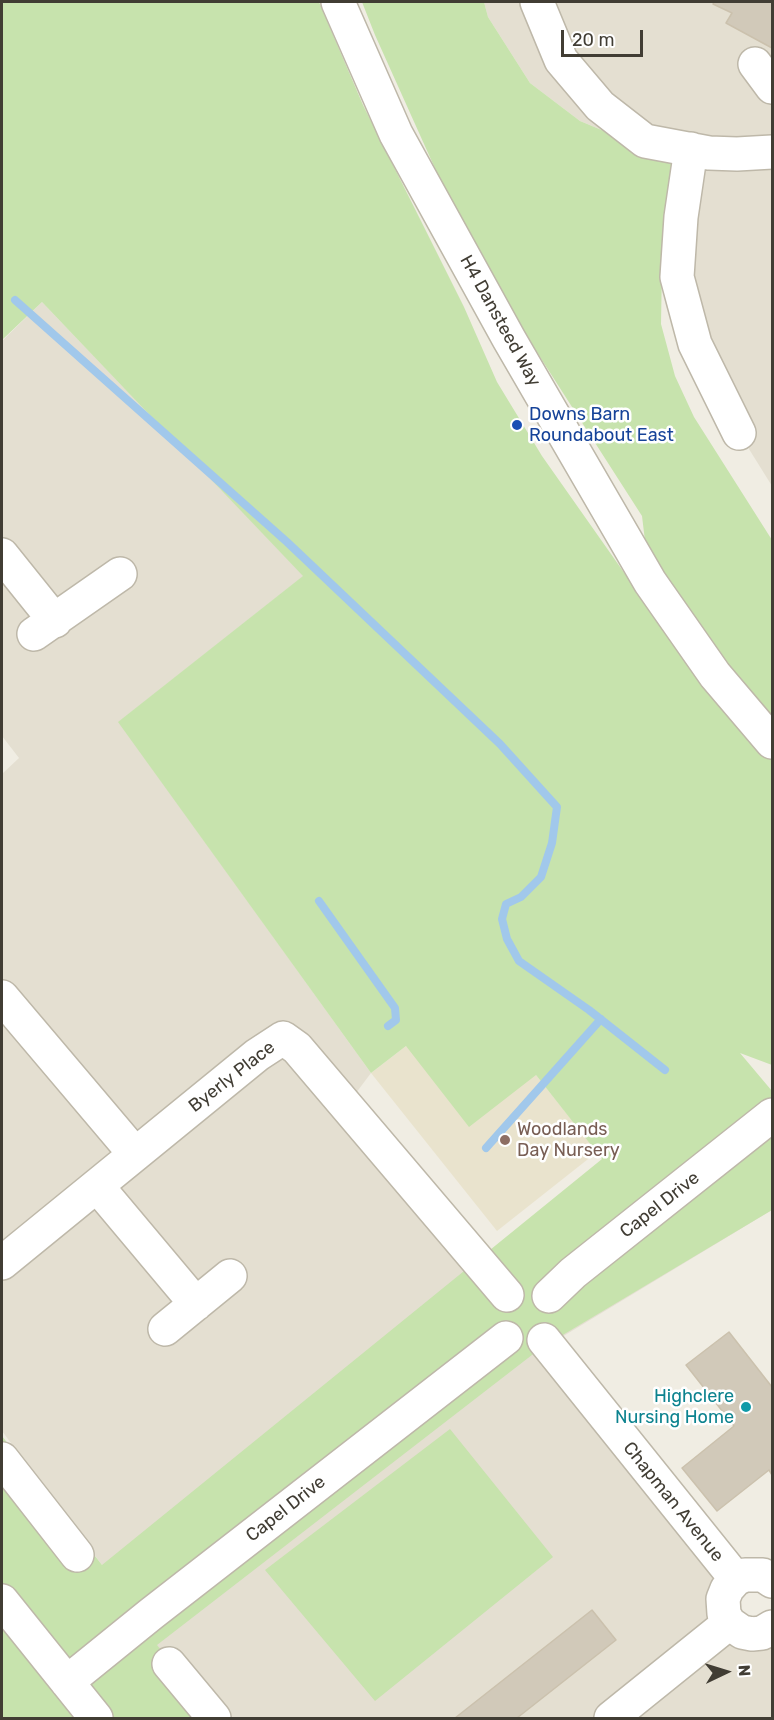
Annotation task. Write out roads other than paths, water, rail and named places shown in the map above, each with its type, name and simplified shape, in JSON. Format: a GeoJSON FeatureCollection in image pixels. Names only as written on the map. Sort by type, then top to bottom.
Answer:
{"type":"FeatureCollection","features":[{"type":"Feature","properties":{"kind":"street","name":"H4 Dansteed Way"},"geometry":{"type":"LineString","coordinates":[[338,2],[396,134],[509,339],[650,582],[715,675],[772,742]]}},
{"type":"Feature","properties":{"kind":"street"},"geometry":{"type":"LineString","coordinates":[[537,2],[561,60],[600,106],[645,141],[709,153],[772,152]]}},
{"type":"Feature","properties":{"kind":"street"},"geometry":{"type":"LineString","coordinates":[[691,149],[681,217],[677,277],[695,344],[739,433]]}},
{"type":"Feature","properties":{"kind":"street"},"geometry":{"type":"LineString","coordinates":[[2,555],[44,627],[120,574]]}},
{"type":"Feature","properties":{"kind":"street"},"geometry":{"type":"LineString","coordinates":[[2,997],[135,1154]]}},
{"type":"Feature","properties":{"kind":"street","name":"Byerly Place"},"geometry":{"type":"LineString","coordinates":[[2,1263],[257,1055],[283,1038],[297,1048],[507,1295]]}},
{"type":"Feature","properties":{"kind":"street","name":"Capel Drive"},"geometry":{"type":"LineString","coordinates":[[549,1296],[573,1273],[760,1125]]}},
{"type":"Feature","properties":{"kind":"street"},"geometry":{"type":"LineString","coordinates":[[97,1186],[196,1304]]}},
{"type":"Feature","properties":{"kind":"street"},"geometry":{"type":"LineString","coordinates":[[165,1329],[230,1276]]}},
{"type":"Feature","properties":{"kind":"street"},"geometry":{"type":"LineString","coordinates":[[527,1286],[537,1288],[549,1296],[554,1305],[556,1319],[553,1328],[544,1340],[526,1344],[506,1338],[498,1316],[500,1306],[507,1295],[514,1289],[527,1286]]}},
{"type":"Feature","properties":{"kind":"street","name":"Capel Drive"},"geometry":{"type":"LineString","coordinates":[[67,1682],[506,1338]]}},
{"type":"Feature","properties":{"kind":"street","name":"Chapman Avenue"},"geometry":{"type":"LineString","coordinates":[[544,1340],[736,1579]]}},
{"type":"Feature","properties":{"kind":"street"},"geometry":{"type":"LineString","coordinates":[[2,1459],[77,1556]]}},
{"type":"Feature","properties":{"kind":"street"},"geometry":{"type":"LineString","coordinates":[[772,1581],[763,1575],[753,1574],[736,1579],[727,1589],[723,1599],[724,1614],[729,1623],[741,1632],[762,1633],[772,1628]]}},
{"type":"Feature","properties":{"kind":"street"},"geometry":{"type":"LineString","coordinates":[[2,1601],[96,1719]]}},
{"type":"Feature","properties":{"kind":"street"},"geometry":{"type":"LineString","coordinates":[[611,1719],[729,1623]]}},
{"type":"Feature","properties":{"kind":"street"},"geometry":{"type":"LineString","coordinates":[[169,1664],[214,1719]]}},
{"type":"Feature","properties":{"kind":"waterway"},"geometry":{"type":"LineString","coordinates":[[15,300],[287,542],[500,744],[557,807],[552,843],[541,877],[521,897],[506,904],[502,919],[507,939],[519,961],[589,1010],[665,1070]]}},
{"type":"Feature","properties":{"kind":"waterway"},"geometry":{"type":"LineString","coordinates":[[319,901],[395,1008],[396,1020],[388,1026]]}},
{"type":"Feature","properties":{"kind":"waterway"},"geometry":{"type":"LineString","coordinates":[[486,1148],[601,1019]]}},
{"type":"Feature","properties":{"kind":"place","name":"Downs Barn Roundabout East"},"geometry":{"type":"Point","coordinates":[517,425]}},
{"type":"Feature","properties":{"kind":"place","name":"Woodlands Day Nursery"},"geometry":{"type":"Point","coordinates":[505,1140]}},
{"type":"Feature","properties":{"kind":"place","name":"Highclere Nursing Home"},"geometry":{"type":"Point","coordinates":[746,1407]}}]}
